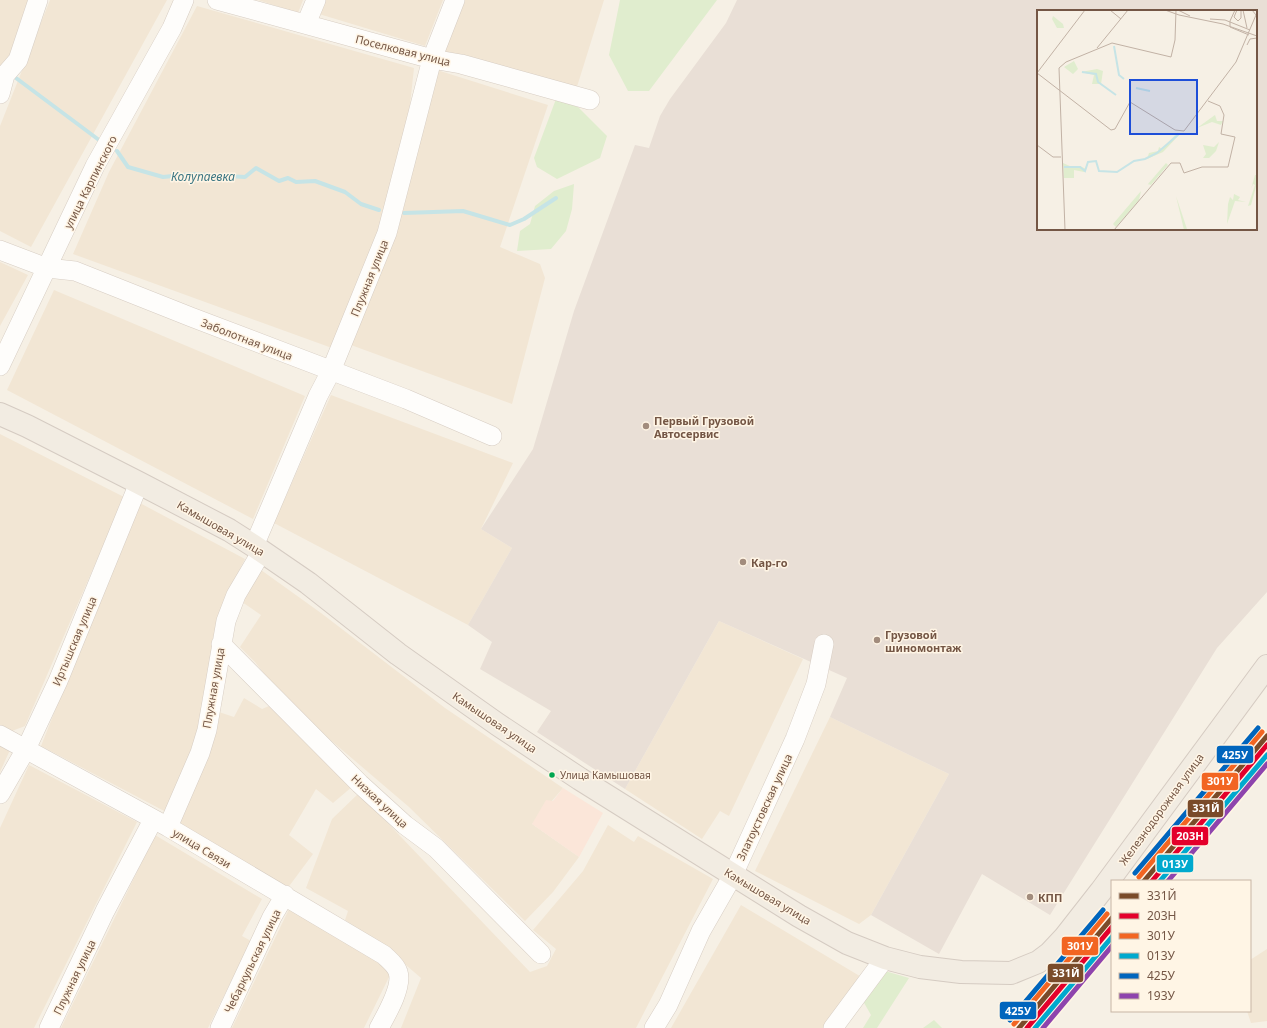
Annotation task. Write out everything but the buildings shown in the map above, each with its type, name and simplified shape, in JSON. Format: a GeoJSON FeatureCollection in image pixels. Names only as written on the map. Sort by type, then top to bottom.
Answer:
{"type":"FeatureCollection","features":[{"type":"Feature","properties":{"kind":"main road","name":"Камышовая улица"},"geometry":{"type":"LineString","coordinates":[[0,414],[27,426],[139,483],[229,530],[258,548],[308,583],[441,685],[556,764],[733,875],[846,943],[885,958],[920,966],[960,972],[1011,973]]}},
{"type":"Feature","properties":{"kind":"main road","name":"Железнодорожная улица"},"geometry":{"type":"LineString","coordinates":[[1011,973],[1038,962],[1065,937],[1267,666]]}},
{"type":"Feature","properties":{"kind":"street"},"geometry":{"type":"LineString","coordinates":[[0,94],[5,75],[18,60],[38,0]]}},
{"type":"Feature","properties":{"kind":"street","name":"улица Карпинского"},"geometry":{"type":"LineString","coordinates":[[0,366],[96,166],[172,28],[184,0]]}},
{"type":"Feature","properties":{"kind":"street","name":"Поселковая улица"},"geometry":{"type":"LineString","coordinates":[[217,0],[432,59],[461,64],[590,100]]}},
{"type":"Feature","properties":{"kind":"street"},"geometry":{"type":"LineString","coordinates":[[306,24],[316,0]]}},
{"type":"Feature","properties":{"kind":"street","name":"Плужная улица"},"geometry":{"type":"LineString","coordinates":[[49,1028],[105,912],[161,823],[202,747],[207,730],[226,621],[236,595],[258,548],[318,396],[331,371],[387,233],[432,59],[455,0]]}},
{"type":"Feature","properties":{"kind":"street","name":"Заболотная улица"},"geometry":{"type":"LineString","coordinates":[[0,250],[47,268],[75,271],[406,399],[492,436]]}},
{"type":"Feature","properties":{"kind":"street","name":"Иртышская улица"},"geometry":{"type":"LineString","coordinates":[[0,794],[26,748],[58,681],[139,483]]}},
{"type":"Feature","properties":{"kind":"street","name":"Низкая улица"},"geometry":{"type":"LineString","coordinates":[[221,644],[360,784],[405,825],[436,848],[541,954]]}},
{"type":"Feature","properties":{"kind":"street","name":"Златоустовская улица"},"geometry":{"type":"LineString","coordinates":[[654,1028],[668,1005],[701,931],[733,875],[795,740],[816,684],[824,644]]}},
{"type":"Feature","properties":{"kind":"street","name":"улица Связи"},"geometry":{"type":"LineString","coordinates":[[0,735],[161,823],[384,955],[398,970],[399,976],[395,996],[379,1028]]}},
{"type":"Feature","properties":{"kind":"street"},"geometry":{"type":"LineString","coordinates":[[260,882],[272,917]]}},
{"type":"Feature","properties":{"kind":"street","name":"Чебаркульская улица"},"geometry":{"type":"LineString","coordinates":[[220,1028],[272,917],[285,896]]}},
{"type":"Feature","properties":{"kind":"street"},"geometry":{"type":"LineString","coordinates":[[833,1028],[885,958]]}},
{"type":"Feature","properties":{"kind":"shaded area"},"geometry":{"type":"Polygon","coordinates":[[[0,0],[30,0],[9,59],[0,73],[0,0]]]}},
{"type":"Feature","properties":{"kind":"shaded area"},"geometry":{"type":"Polygon","coordinates":[[[50,0],[167,0],[31,247],[0,231],[0,126],[50,0]]]}},
{"type":"Feature","properties":{"kind":"shaded area"},"geometry":{"type":"Polygon","coordinates":[[[258,0],[303,0],[298,13],[258,0]]]}},
{"type":"Feature","properties":{"kind":"shaded area"},"geometry":{"type":"Polygon","coordinates":[[[324,0],[443,0],[425,46],[319,14],[324,0]]]}},
{"type":"Feature","properties":{"kind":"shaded area"},"geometry":{"type":"Polygon","coordinates":[[[462,0],[604,0],[576,90],[440,53],[462,0]]]}},
{"type":"Feature","properties":{"kind":"shaded area"},"geometry":{"type":"Polygon","coordinates":[[[737,0],[1267,0],[1267,592],[1217,648],[1050,915],[982,874],[939,954],[871,915],[949,774],[830,717],[847,678],[719,621],[625,789],[537,732],[551,711],[480,669],[492,642],[468,625],[512,548],[481,529],[533,449],[574,311],[635,145],[649,148],[660,116],[670,99],[726,23],[737,0]]]}},
{"type":"Feature","properties":{"kind":"shaded area"},"geometry":{"type":"Polygon","coordinates":[[[197,6],[414,68],[408,123],[381,229],[332,348],[73,254],[109,172],[197,6]]]}},
{"type":"Feature","properties":{"kind":"shaded area"},"geometry":{"type":"Polygon","coordinates":[[[437,70],[548,105],[500,247],[540,264],[545,278],[512,404],[351,345],[437,70]]]}},
{"type":"Feature","properties":{"kind":"shaded area"},"geometry":{"type":"Polygon","coordinates":[[[0,262],[28,275],[0,326],[0,262]]]}},
{"type":"Feature","properties":{"kind":"shaded area"},"geometry":{"type":"Polygon","coordinates":[[[54,290],[305,396],[253,519],[7,390],[54,290]]]}},
{"type":"Feature","properties":{"kind":"shaded area"},"geometry":{"type":"Polygon","coordinates":[[[331,395],[513,463],[481,529],[512,548],[468,625],[274,523],[331,395]]]}},
{"type":"Feature","properties":{"kind":"shaded area"},"geometry":{"type":"Polygon","coordinates":[[[0,434],[124,497],[25,726],[12,731],[0,725],[0,434]]]}},
{"type":"Feature","properties":{"kind":"shaded area"},"geometry":{"type":"Polygon","coordinates":[[[138,502],[245,559],[224,600],[201,732],[168,813],[41,746],[138,502]]]}},
{"type":"Feature","properties":{"kind":"shaded area"},"geometry":{"type":"Polygon","coordinates":[[[261,570],[321,613],[445,708],[563,788],[532,824],[579,857],[553,892],[525,921],[409,807],[286,702],[255,662],[240,647],[261,615],[242,602],[261,570]]]}},
{"type":"Feature","properties":{"kind":"shaded area"},"geometry":{"type":"Polygon","coordinates":[[[719,621],[803,659],[729,816],[720,811],[702,839],[625,789],[719,621]]]}},
{"type":"Feature","properties":{"kind":"shaded area"},"geometry":{"type":"Polygon","coordinates":[[[244,698],[262,709],[269,706],[353,786],[333,803],[316,789],[289,835],[313,854],[287,889],[176,821],[219,712],[234,717],[244,698]]]}},
{"type":"Feature","properties":{"kind":"shaded area"},"geometry":{"type":"Polygon","coordinates":[[[830,717],[949,774],[871,915],[859,924],[755,871],[830,717]]]}},
{"type":"Feature","properties":{"kind":"shaded area"},"geometry":{"type":"Polygon","coordinates":[[[0,745],[10,750],[0,772],[0,745]]]}},
{"type":"Feature","properties":{"kind":"shaded area"},"geometry":{"type":"Polygon","coordinates":[[[29,765],[137,822],[34,1028],[0,1028],[0,828],[29,765]]]}},
{"type":"Feature","properties":{"kind":"shaded area"},"geometry":{"type":"Polygon","coordinates":[[[563,788],[603,813],[579,857],[532,824],[546,800],[553,801],[563,788]]]}},
{"type":"Feature","properties":{"kind":"shaded area"},"geometry":{"type":"Polygon","coordinates":[[[359,793],[530,972],[547,966],[556,949],[533,930],[583,871],[608,825],[634,842],[638,836],[713,879],[636,1028],[401,1028],[421,978],[385,947],[345,920],[348,911],[306,888],[332,819],[359,793]]]}},
{"type":"Feature","properties":{"kind":"shaded area"},"geometry":{"type":"Polygon","coordinates":[[[155,835],[262,899],[242,936],[251,941],[208,1028],[61,1028],[155,835]]]}},
{"type":"Feature","properties":{"kind":"shaded area"},"geometry":{"type":"Polygon","coordinates":[[[741,905],[863,978],[827,1028],[671,1028],[741,905]]]}},
{"type":"Feature","properties":{"kind":"shaded area"},"geometry":{"type":"Polygon","coordinates":[[[289,909],[392,971],[364,1028],[232,1028],[289,909]]]}},
{"type":"Feature","properties":{"kind":"shaded area"},"geometry":{"type":"Polygon","coordinates":[[[1267,949],[1267,1021],[1251,1023],[1247,1012],[1251,1012],[1251,959],[1267,949]]]}},
{"type":"Feature","properties":{"kind":"green space"},"geometry":{"type":"Polygon","coordinates":[[[620,0],[717,0],[649,91],[628,91],[609,55],[620,0]]]}},
{"type":"Feature","properties":{"kind":"green space"},"geometry":{"type":"Polygon","coordinates":[[[556,99],[578,107],[607,136],[600,158],[557,179],[537,167],[534,158],[556,99]]]}},
{"type":"Feature","properties":{"kind":"green space"},"geometry":{"type":"Polygon","coordinates":[[[574,184],[572,209],[566,231],[551,249],[517,251],[520,231],[530,224],[535,206],[554,191],[574,184]]]}},
{"type":"Feature","properties":{"kind":"green space"},"geometry":{"type":"Polygon","coordinates":[[[885,971],[909,978],[877,1028],[863,1028],[871,1015],[863,1001],[885,971]]]}},
{"type":"Feature","properties":{"kind":"green space"},"geometry":{"type":"Polygon","coordinates":[[[934,1020],[942,1028],[923,1028],[934,1020]]]}},
{"type":"Feature","properties":{"kind":"waterway","name":"Колупаевка"},"geometry":{"type":"LineString","coordinates":[[16,78],[99,140]]}},
{"type":"Feature","properties":{"kind":"waterway","name":"Колупаевка"},"geometry":{"type":"LineString","coordinates":[[117,151],[128,167],[163,177],[193,174],[245,177],[256,168],[279,181],[288,178],[296,182],[315,181],[345,192],[361,204],[379,210]]}},
{"type":"Feature","properties":{"kind":"waterway","name":"Колупаевка"},"geometry":{"type":"LineString","coordinates":[[404,213],[463,211],[510,225],[524,219],[556,198]]}},
{"type":"Feature","properties":{"kind":"transit line","name":"425У"},"geometry":{"type":"LineString","coordinates":[[1135,873],[1258,728]]}},
{"type":"Feature","properties":{"kind":"transit line","name":"301У"},"geometry":{"type":"LineString","coordinates":[[1139,877],[1262,732]]}},
{"type":"Feature","properties":{"kind":"transit line","name":"331Й"},"geometry":{"type":"LineString","coordinates":[[1145,880],[1267,736]]}},
{"type":"Feature","properties":{"kind":"transit line","name":"203Н"},"geometry":{"type":"LineString","coordinates":[[1153,880],[1267,745]]}},
{"type":"Feature","properties":{"kind":"transit line","name":"013У"},"geometry":{"type":"LineString","coordinates":[[1161,880],[1267,755]]}},
{"type":"Feature","properties":{"kind":"transit line","name":"193У"},"geometry":{"type":"LineString","coordinates":[[1169,880],[1267,764]]}},
{"type":"Feature","properties":{"kind":"transit line","name":"425У"},"geometry":{"type":"LineString","coordinates":[[1010,1020],[1103,910]]}},
{"type":"Feature","properties":{"kind":"transit line","name":"301У"},"geometry":{"type":"LineString","coordinates":[[1014,1024],[1107,914]]}},
{"type":"Feature","properties":{"kind":"transit line","name":"331Й"},"geometry":{"type":"LineString","coordinates":[[1019,1028],[1111,919]]}},
{"type":"Feature","properties":{"kind":"transit line","name":"203Н"},"geometry":{"type":"LineString","coordinates":[[1027,1028],[1111,928]]}},
{"type":"Feature","properties":{"kind":"transit line","name":"013У"},"geometry":{"type":"LineString","coordinates":[[1035,1028],[1111,938]]}},
{"type":"Feature","properties":{"kind":"transit line","name":"193У"},"geometry":{"type":"LineString","coordinates":[[1043,1028],[1111,947]]}},
{"type":"Feature","properties":{"kind":"place","name":"Первый Грузовой Автосервис"},"geometry":{"type":"Point","coordinates":[646,426]}},
{"type":"Feature","properties":{"kind":"place","name":"Кар-го"},"geometry":{"type":"Point","coordinates":[743,562]}},
{"type":"Feature","properties":{"kind":"place","name":"Грузовой шиномонтаж"},"geometry":{"type":"Point","coordinates":[877,640]}},
{"type":"Feature","properties":{"kind":"place","name":"Улица Камышовая"},"geometry":{"type":"Point","coordinates":[552,775]}},
{"type":"Feature","properties":{"kind":"place","name":"КПП"},"geometry":{"type":"Point","coordinates":[1030,897]}}]}
